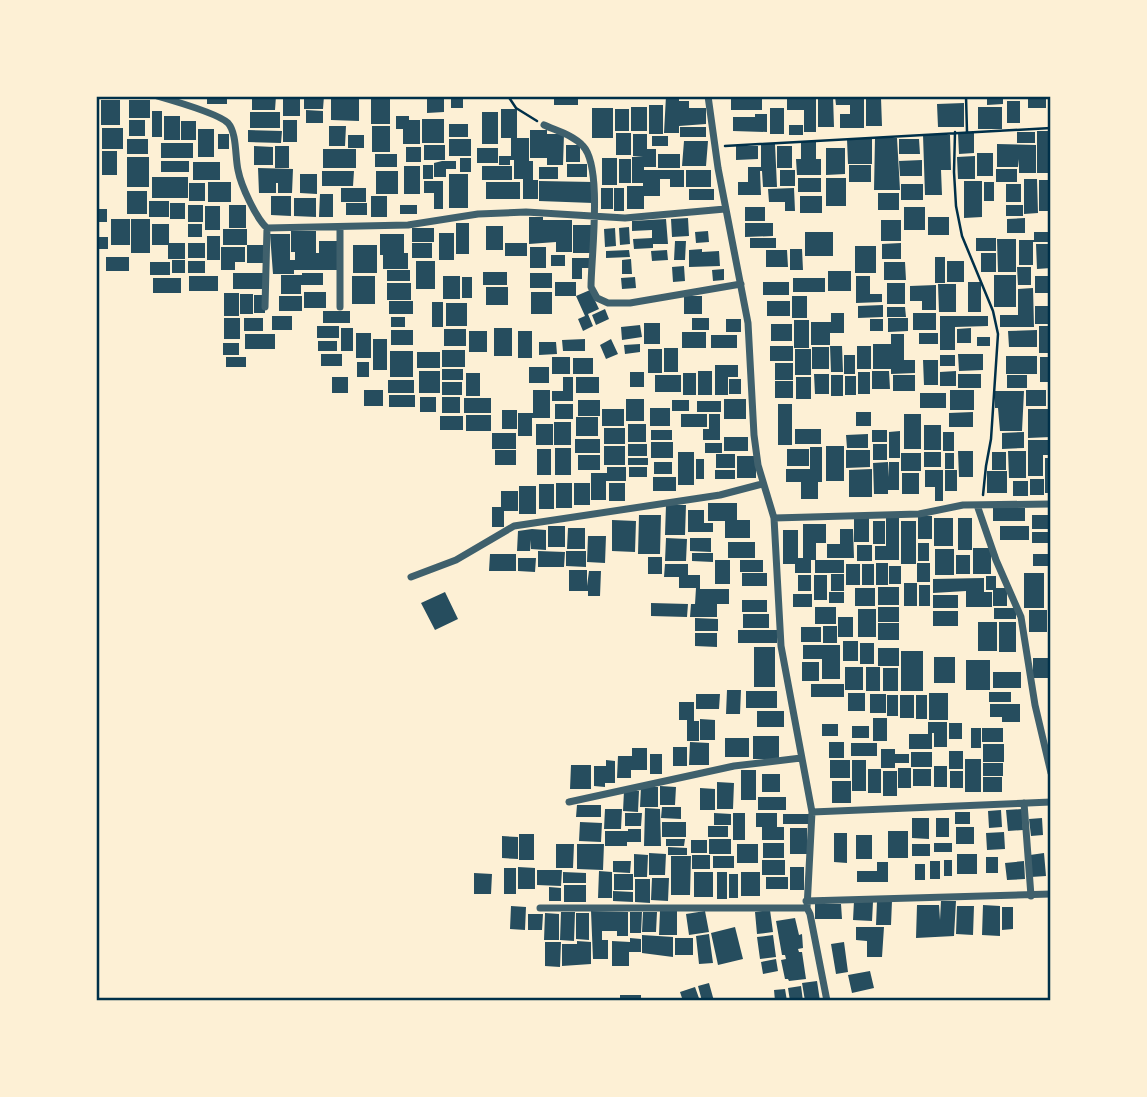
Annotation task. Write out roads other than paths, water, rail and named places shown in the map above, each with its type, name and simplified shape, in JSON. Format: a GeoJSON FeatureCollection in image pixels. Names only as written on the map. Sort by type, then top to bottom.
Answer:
{"type":"FeatureCollection","features":[{"type":"Feature","properties":{"kind":"street"},"geometry":{"type":"LineString","coordinates":[[157,96],[227,121],[232,131],[239,174],[258,216],[267,228],[265,307]]}},
{"type":"Feature","properties":{"kind":"street"},"geometry":{"type":"LineString","coordinates":[[708,96],[725,209],[748,323],[758,486],[774,518],[781,646],[812,812],[807,897],[827,1001]]}},
{"type":"Feature","properties":{"kind":"street"},"geometry":{"type":"LineString","coordinates":[[544,125],[575,139],[588,153],[593,180],[594,217],[591,287],[597,298],[608,303],[630,303],[741,284]]}},
{"type":"Feature","properties":{"kind":"street"},"geometry":{"type":"LineString","coordinates":[[267,228],[408,225],[478,214],[526,212],[625,218],[725,209]]}},
{"type":"Feature","properties":{"kind":"street"},"geometry":{"type":"LineString","coordinates":[[340,228],[340,307]]}},
{"type":"Feature","properties":{"kind":"street"},"geometry":{"type":"LineString","coordinates":[[411,577],[456,560],[514,526],[625,511],[758,486]]}},
{"type":"Feature","properties":{"kind":"street"},"geometry":{"type":"LineString","coordinates":[[774,518],[919,514],[946,507],[1051,504]]}},
{"type":"Feature","properties":{"kind":"street"},"geometry":{"type":"LineString","coordinates":[[980,505],[996,560],[1021,617],[1035,705],[1051,773]]}},
{"type":"Feature","properties":{"kind":"street"},"geometry":{"type":"LineString","coordinates":[[569,802],[734,766],[801,758]]}},
{"type":"Feature","properties":{"kind":"street"},"geometry":{"type":"LineString","coordinates":[[812,812],[1047,802]]}},
{"type":"Feature","properties":{"kind":"street"},"geometry":{"type":"LineString","coordinates":[[1024,803],[1031,896]]}},
{"type":"Feature","properties":{"kind":"street"},"geometry":{"type":"LineString","coordinates":[[540,908],[807,897],[1051,894]]}}]}
